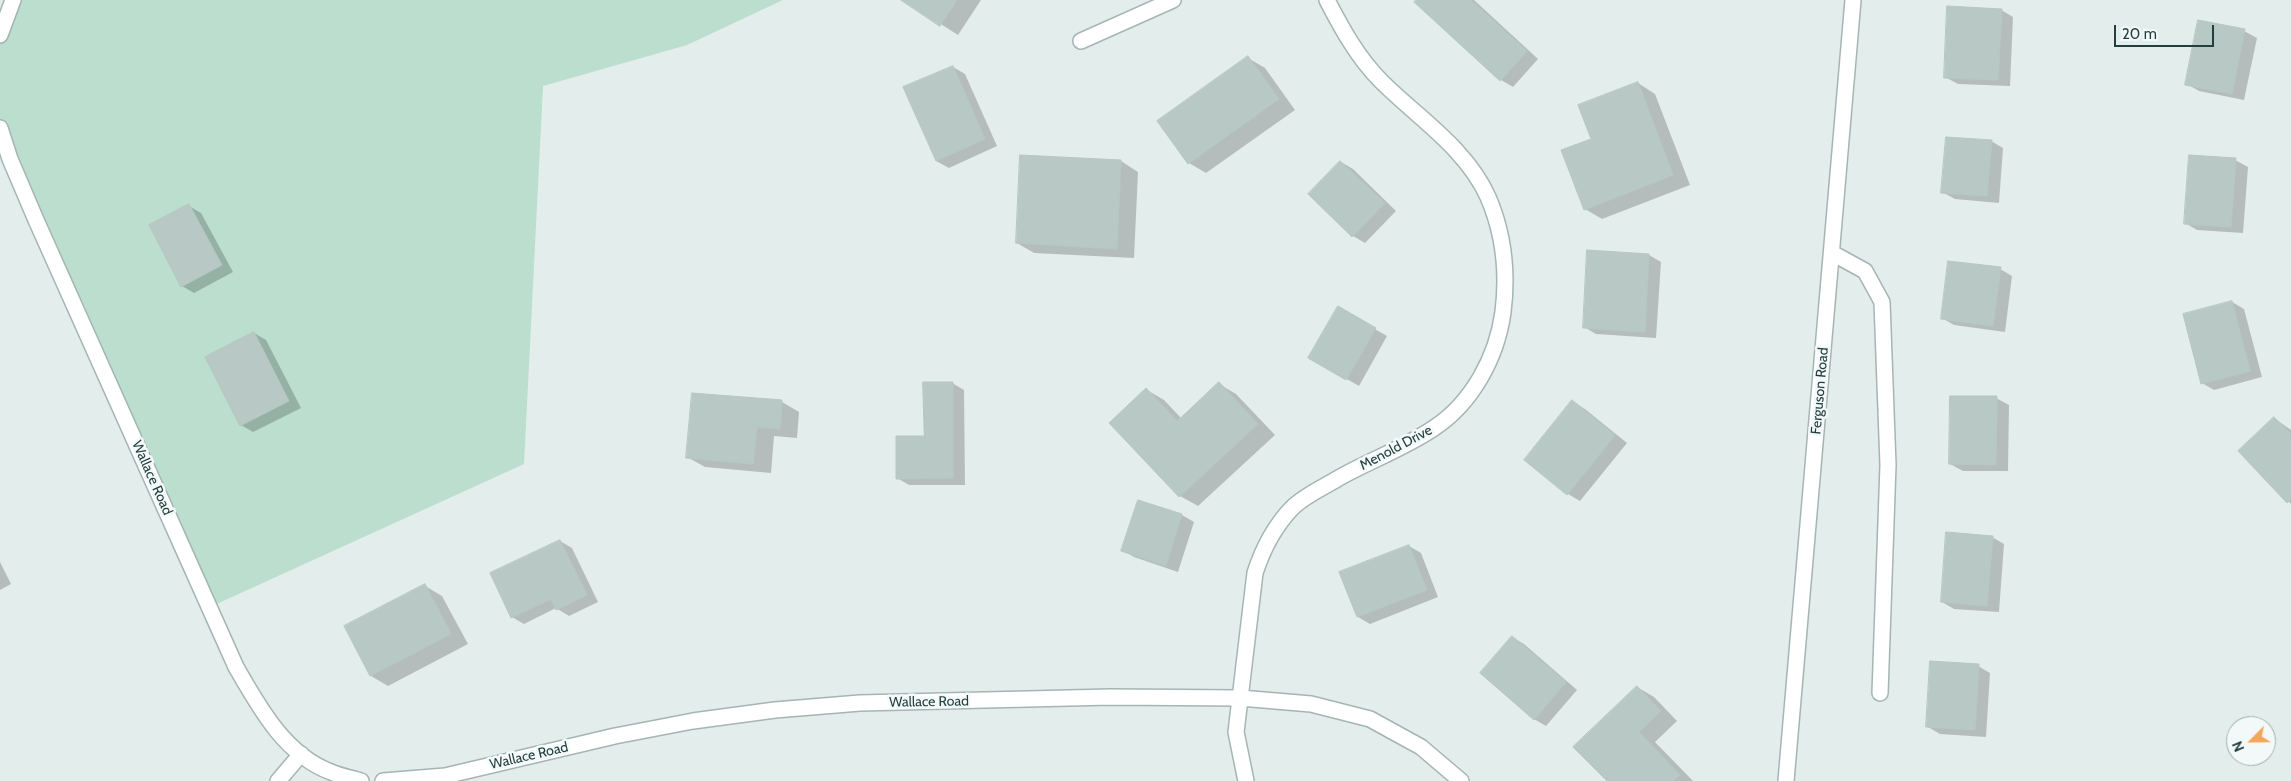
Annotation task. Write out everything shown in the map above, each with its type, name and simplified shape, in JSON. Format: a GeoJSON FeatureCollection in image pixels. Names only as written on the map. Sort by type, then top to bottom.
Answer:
{"type":"FeatureCollection","features":[{"type":"Feature","properties":{"kind":"street"},"geometry":{"type":"LineString","coordinates":[[0,35],[13,0]]}},
{"type":"Feature","properties":{"kind":"street"},"geometry":{"type":"LineString","coordinates":[[1081,41],[1173,0]]}},
{"type":"Feature","properties":{"kind":"street","name":"Menold Drive"},"geometry":{"type":"LineString","coordinates":[[1246,781],[1236,732],[1255,572],[1263,547],[1293,507],[1314,492],[1435,427],[1461,403],[1480,379],[1493,354],[1502,323],[1505,262],[1500,232],[1487,196],[1472,171],[1443,136],[1380,80],[1348,40],[1327,0]]}},
{"type":"Feature","properties":{"kind":"street","name":"Ferguson Road"},"geometry":{"type":"LineString","coordinates":[[1786,781],[1853,0]]}},
{"type":"Feature","properties":{"kind":"street","name":"Wallace Road"},"geometry":{"type":"LineString","coordinates":[[0,128],[10,159],[36,220],[236,667],[274,728],[301,754],[330,772],[361,781]]}},
{"type":"Feature","properties":{"kind":"street"},"geometry":{"type":"LineString","coordinates":[[1832,253],[1865,271],[1882,302],[1888,465],[1880,693]]}},
{"type":"Feature","properties":{"kind":"street","name":"Wallace Road"},"geometry":{"type":"LineString","coordinates":[[383,781],[445,776],[623,734],[693,721],[775,710],[860,703],[1110,697],[1240,698],[1311,704],[1370,719],[1421,747],[1461,781]]}},
{"type":"Feature","properties":{"kind":"street"},"geometry":{"type":"LineString","coordinates":[[278,781],[301,754]]}},
{"type":"Feature","properties":{"kind":"green space"},"geometry":{"type":"Polygon","coordinates":[[[13,0],[783,0],[687,45],[543,86],[524,464],[210,607],[0,128],[0,35],[13,0]]]}},
{"type":"Feature","properties":{"kind":"building"},"geometry":{"type":"Polygon","coordinates":[[[901,0],[957,0],[940,26],[901,0]]]}},
{"type":"Feature","properties":{"kind":"building"},"geometry":{"type":"Polygon","coordinates":[[[1416,0],[1471,0],[1527,51],[1500,81],[1414,2],[1416,0]]]}},
{"type":"Feature","properties":{"kind":"building"},"geometry":{"type":"Polygon","coordinates":[[[1947,6],[2002,9],[1998,80],[1944,78],[1947,6]]]}},
{"type":"Feature","properties":{"kind":"building"},"geometry":{"type":"Polygon","coordinates":[[[2198,20],[2245,29],[2232,94],[2185,85],[2198,20]]]}},
{"type":"Feature","properties":{"kind":"building"},"geometry":{"type":"Polygon","coordinates":[[[1248,56],[1279,99],[1188,164],[1157,121],[1248,56]]]}},
{"type":"Feature","properties":{"kind":"building"},"geometry":{"type":"Polygon","coordinates":[[[953,66],[985,139],[936,161],[903,87],[953,66]]]}},
{"type":"Feature","properties":{"kind":"building"},"geometry":{"type":"Polygon","coordinates":[[[1638,82],[1673,175],[1584,210],[1561,150],[1591,139],[1578,105],[1638,82]]]}},
{"type":"Feature","properties":{"kind":"building"},"geometry":{"type":"Polygon","coordinates":[[[1946,137],[1992,140],[1987,196],[1941,193],[1946,137]]]}},
{"type":"Feature","properties":{"kind":"building"},"geometry":{"type":"Polygon","coordinates":[[[1020,155],[1121,160],[1117,249],[1016,243],[1020,155]]]}},
{"type":"Feature","properties":{"kind":"building"},"geometry":{"type":"Polygon","coordinates":[[[2189,155],[2236,158],[2231,227],[2184,224],[2189,155]]]}},
{"type":"Feature","properties":{"kind":"building"},"geometry":{"type":"Polygon","coordinates":[[[1340,161],[1385,203],[1352,237],[1308,194],[1340,161]]]}},
{"type":"Feature","properties":{"kind":"building"},"geometry":{"type":"Polygon","coordinates":[[[189,204],[222,265],[181,287],[149,225],[189,204]]]}},
{"type":"Feature","properties":{"kind":"building"},"geometry":{"type":"Polygon","coordinates":[[[1587,250],[1649,254],[1645,332],[1583,328],[1587,250]]]}},
{"type":"Feature","properties":{"kind":"building"},"geometry":{"type":"Polygon","coordinates":[[[1948,261],[2001,267],[1993,326],[1941,319],[1948,261]]]}},
{"type":"Feature","properties":{"kind":"building"},"geometry":{"type":"Polygon","coordinates":[[[2232,301],[2250,371],[2201,384],[2183,314],[2232,301]]]}},
{"type":"Feature","properties":{"kind":"building"},"geometry":{"type":"Polygon","coordinates":[[[1338,306],[1376,328],[1346,380],[1308,358],[1338,306]]]}},
{"type":"Feature","properties":{"kind":"building"},"geometry":{"type":"Polygon","coordinates":[[[254,332],[289,401],[240,426],[205,357],[254,332]]]}},
{"type":"Feature","properties":{"kind":"building"},"geometry":{"type":"Polygon","coordinates":[[[923,382],[953,382],[953,478],[896,479],[896,436],[924,436],[923,382]]]}},
{"type":"Feature","properties":{"kind":"building"},"geometry":{"type":"Polygon","coordinates":[[[1219,382],[1258,424],[1179,497],[1109,423],[1146,388],[1177,421],[1219,382]]]}},
{"type":"Feature","properties":{"kind":"building"},"geometry":{"type":"Polygon","coordinates":[[[692,393],[782,400],[780,429],[757,427],[753,464],[686,458],[692,393]]]}},
{"type":"Feature","properties":{"kind":"building"},"geometry":{"type":"Polygon","coordinates":[[[1950,396],[1997,396],[1996,465],[1949,464],[1950,396]]]}},
{"type":"Feature","properties":{"kind":"building"},"geometry":{"type":"Polygon","coordinates":[[[1572,400],[1615,435],[1567,495],[1524,460],[1572,400]]]}},
{"type":"Feature","properties":{"kind":"building"},"geometry":{"type":"Polygon","coordinates":[[[2274,417],[2291,434],[2291,499],[2287,503],[2238,451],[2274,417]]]}},
{"type":"Feature","properties":{"kind":"building"},"geometry":{"type":"Polygon","coordinates":[[[1138,500],[1182,514],[1166,566],[1121,551],[1138,500]]]}},
{"type":"Feature","properties":{"kind":"building"},"geometry":{"type":"Polygon","coordinates":[[[1946,532],[1993,536],[1987,606],[1941,602],[1946,532]]]}},
{"type":"Feature","properties":{"kind":"building"},"geometry":{"type":"Polygon","coordinates":[[[560,540],[587,595],[556,610],[551,599],[511,618],[490,573],[560,540]]]}},
{"type":"Feature","properties":{"kind":"building"},"geometry":{"type":"Polygon","coordinates":[[[1409,545],[1427,590],[1357,617],[1339,572],[1409,545]]]}},
{"type":"Feature","properties":{"kind":"building"},"geometry":{"type":"Polygon","coordinates":[[[425,584],[451,634],[370,676],[344,626],[425,584]]]}},
{"type":"Feature","properties":{"kind":"building"},"geometry":{"type":"Polygon","coordinates":[[[1512,636],[1566,682],[1534,720],[1480,673],[1512,636]]]}},
{"type":"Feature","properties":{"kind":"building"},"geometry":{"type":"Polygon","coordinates":[[[1930,661],[1979,664],[1975,730],[1926,727],[1930,661]]]}},
{"type":"Feature","properties":{"kind":"building"},"geometry":{"type":"Polygon","coordinates":[[[1637,686],[1661,711],[1639,732],[1680,775],[1673,781],[1607,781],[1573,747],[1637,686]]]}}]}
